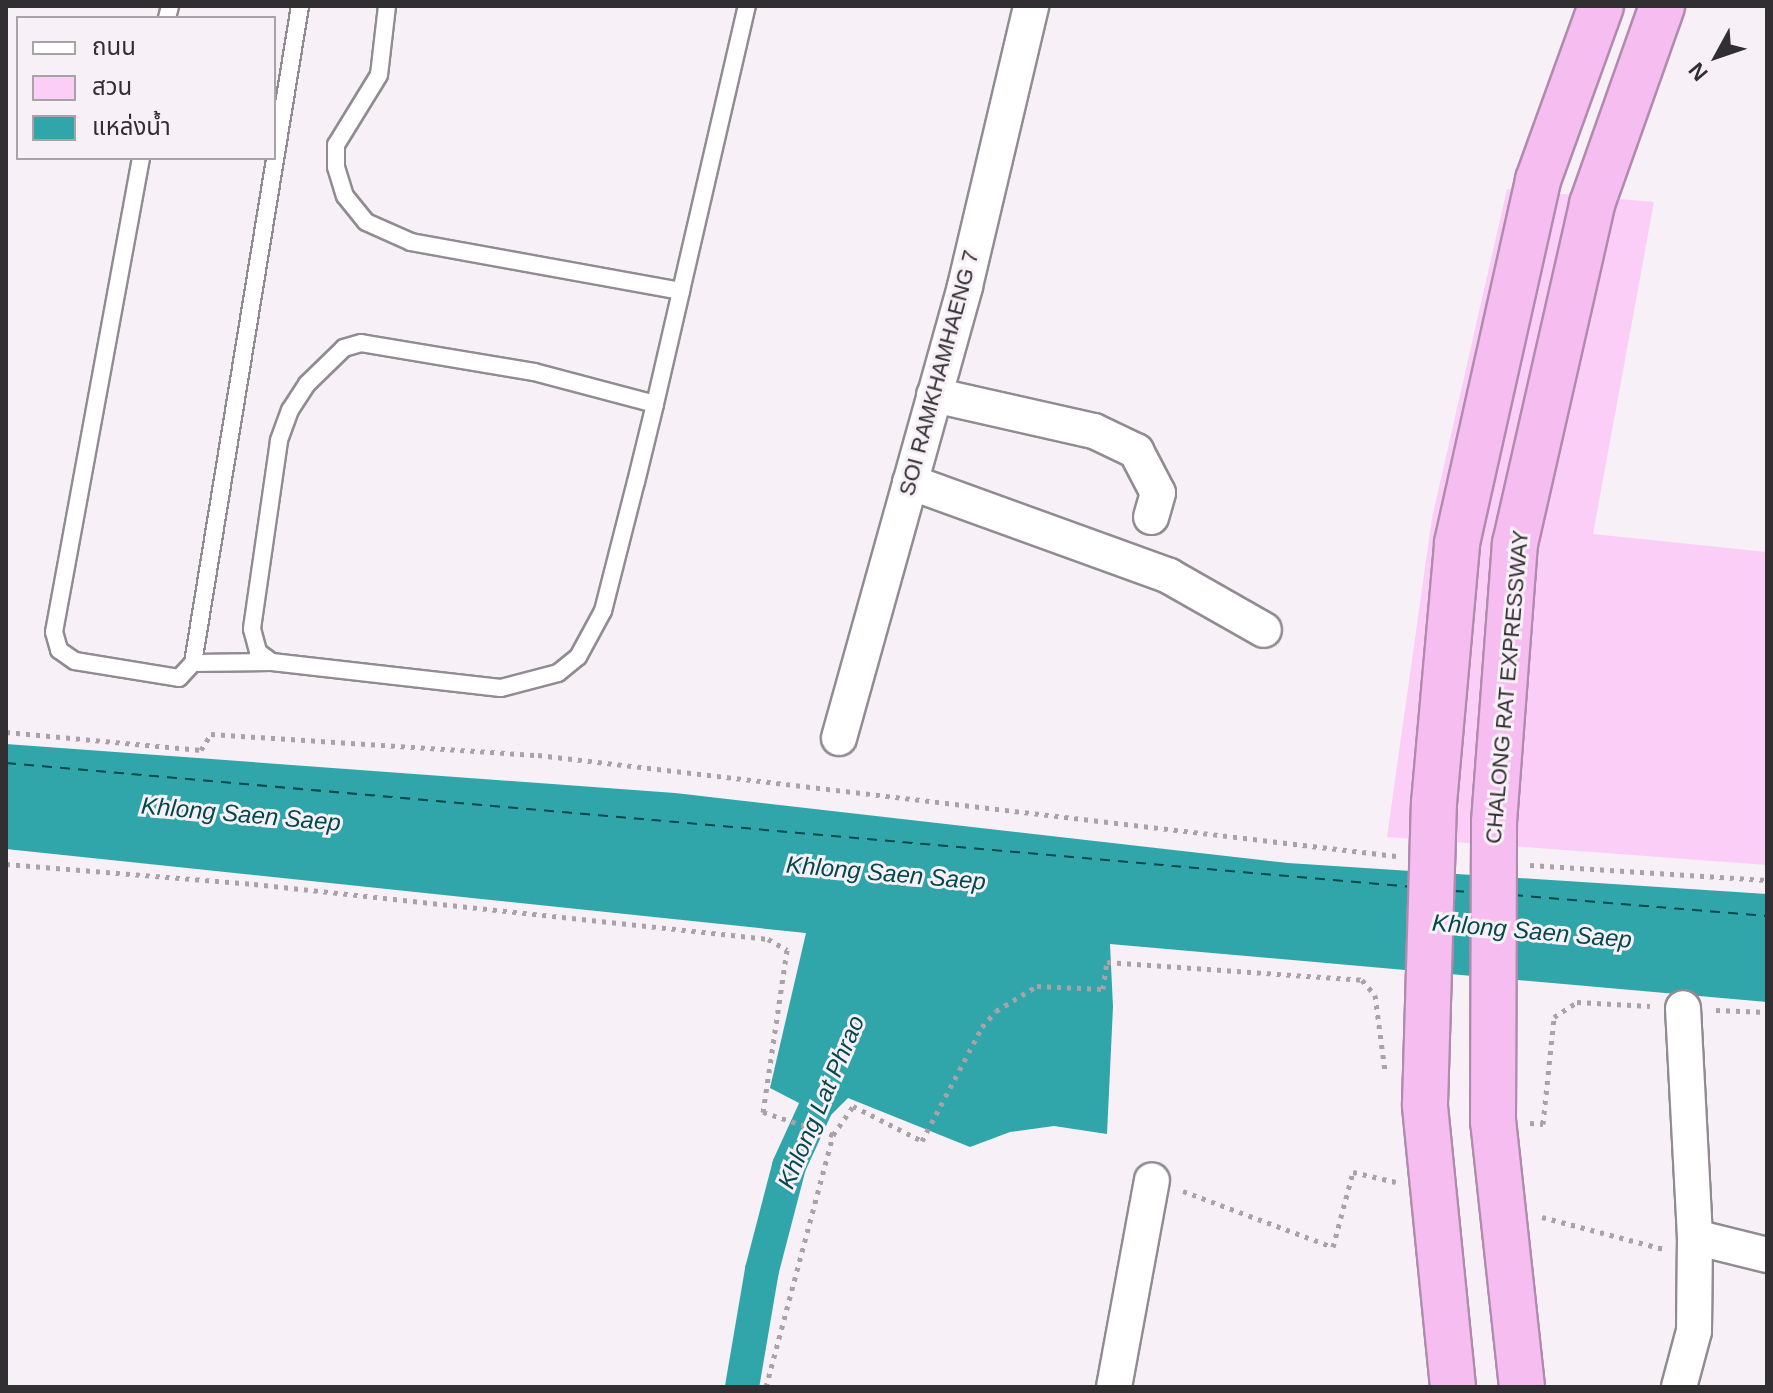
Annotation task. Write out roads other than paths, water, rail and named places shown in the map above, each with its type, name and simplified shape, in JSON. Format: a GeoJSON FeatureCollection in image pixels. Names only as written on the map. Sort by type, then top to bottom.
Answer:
{"type":"FeatureCollection","features":[{"type":"Feature","properties":{"kind":"highway"},"geometry":{"type":"LineString","coordinates":[[1453,1387],[1425,1104],[1434,803],[1457,543],[1538,180],[1601,6]]}},
{"type":"Feature","properties":{"kind":"highway","name":"CHALONG RAT EXPRESSWAY"},"geometry":{"type":"LineString","coordinates":[[1522,1387],[1493,1122],[1494,822],[1515,544],[1592,204],[1662,6]]}},
{"type":"Feature","properties":{"kind":"street","name":"SOI RAMKHAMHAENG 7"},"geometry":{"type":"LineString","coordinates":[[839,738],[934,395],[1031,6]]}},
{"type":"Feature","properties":{"kind":"street"},"geometry":{"type":"LineString","coordinates":[[934,395],[1094,431],[1136,451],[1158,493],[1151,517]]}},
{"type":"Feature","properties":{"kind":"street"},"geometry":{"type":"LineString","coordinates":[[910,482],[1169,576],[1264,630]]}},
{"type":"Feature","properties":{"kind":"street"},"geometry":{"type":"LineString","coordinates":[[1679,1387],[1694,1331],[1695,1237],[1683,1008]]}},
{"type":"Feature","properties":{"kind":"street"},"geometry":{"type":"LineString","coordinates":[[1114,1387],[1152,1180]]}},
{"type":"Feature","properties":{"kind":"street"},"geometry":{"type":"LineString","coordinates":[[1695,1237],[1767,1255]]}},
{"type":"Feature","properties":{"kind":"lane"},"geometry":{"type":"LineString","coordinates":[[276,153],[300,6]]}},
{"type":"Feature","properties":{"kind":"lane"},"geometry":{"type":"LineString","coordinates":[[387,6],[379,75],[336,145],[336,167],[345,196],[366,222],[411,242],[681,291]]}},
{"type":"Feature","properties":{"kind":"lane"},"geometry":{"type":"LineString","coordinates":[[193,663],[272,662],[501,688],[558,673],[578,657],[603,611],[655,404],[747,6]]}},
{"type":"Feature","properties":{"kind":"lane"},"geometry":{"type":"LineString","coordinates":[[141,160],[54,632],[59,650],[75,661],[179,678],[193,663],[275,160]]}},
{"type":"Feature","properties":{"kind":"lane"},"geometry":{"type":"LineString","coordinates":[[272,662],[258,652],[251,638],[279,441],[290,410],[307,384],[344,348],[361,343],[534,372],[655,404]]}},
{"type":"Feature","properties":{"kind":"water","name":"Khlong Saen Saep"},"geometry":{"type":"Polygon","coordinates":[[[6,744],[675,793],[1288,863],[1767,894],[1767,1002],[1110,944],[1113,1007],[1107,1134],[1054,1126],[1010,1132],[970,1147],[848,1098],[828,1118],[770,1088],[806,933],[6,849],[6,744]]]}},
{"type":"Feature","properties":{"kind":"waterway","name":"Khlong Lat Phrao"},"geometry":{"type":"LineString","coordinates":[[742,1387],[762,1270],[789,1166],[833,1070]]}}]}
